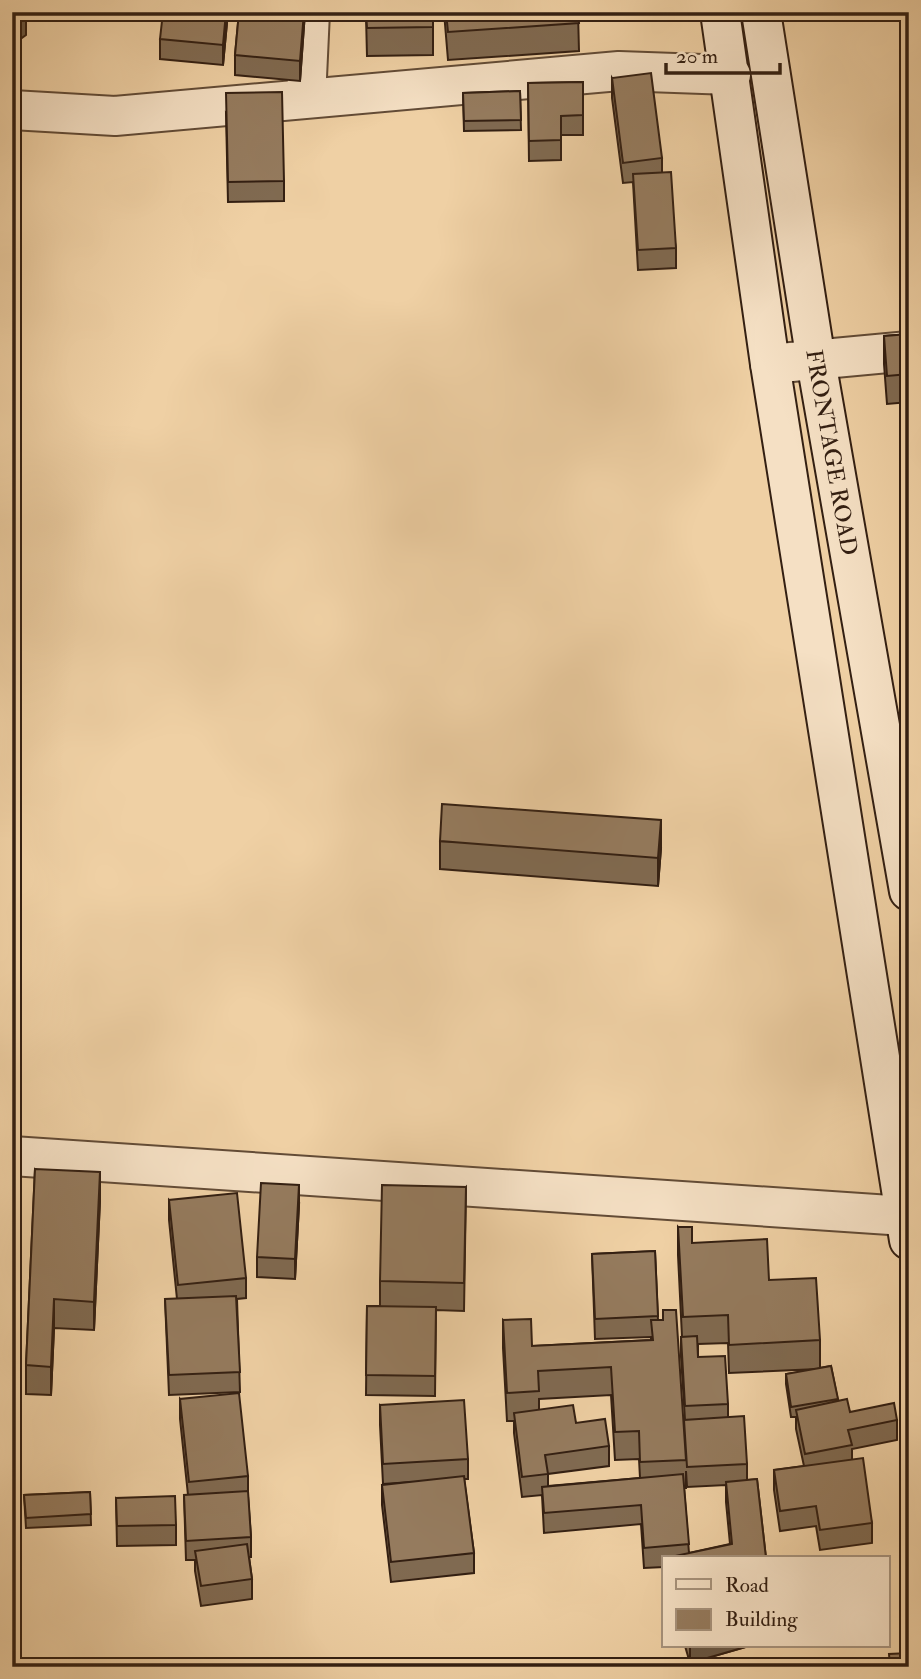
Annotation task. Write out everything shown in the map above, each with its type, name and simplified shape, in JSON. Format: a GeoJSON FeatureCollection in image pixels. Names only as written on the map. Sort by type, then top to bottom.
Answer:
{"type":"FeatureCollection","features":[{"type":"Feature","properties":{"kind":"main road"},"geometry":{"type":"LineString","coordinates":[[306,99],[310,12]]}},
{"type":"Feature","properties":{"kind":"main road"},"geometry":{"type":"LineString","coordinates":[[12,1156],[907,1228],[771,364],[720,12]]}},
{"type":"Feature","properties":{"kind":"main road","name":"FRONTAGE ROAD"},"geometry":{"type":"LineString","coordinates":[[761,12],[816,361],[909,891]]}},
{"type":"Feature","properties":{"kind":"main road"},"geometry":{"type":"LineString","coordinates":[[12,110],[115,116],[619,71],[731,75]]}},
{"type":"Feature","properties":{"kind":"main road"},"geometry":{"type":"LineString","coordinates":[[771,364],[909,351]]}},
{"type":"Feature","properties":{"kind":"building"},"geometry":{"type":"Polygon","coordinates":[[[12,12],[24,12],[26,15],[12,25],[12,12]]]}},
{"type":"Feature","properties":{"kind":"building"},"geometry":{"type":"Polygon","coordinates":[[[163,12],[226,12],[223,45],[160,39],[163,12]]]}},
{"type":"Feature","properties":{"kind":"building"},"geometry":{"type":"Polygon","coordinates":[[[239,12],[304,12],[300,61],[235,55],[239,12]]]}},
{"type":"Feature","properties":{"kind":"building"},"geometry":{"type":"Polygon","coordinates":[[[366,12],[433,12],[433,27],[367,28],[366,12]]]}},
{"type":"Feature","properties":{"kind":"building"},"geometry":{"type":"Polygon","coordinates":[[[446,12],[578,12],[579,23],[448,32],[446,12]]]}},
{"type":"Feature","properties":{"kind":"building"},"geometry":{"type":"Polygon","coordinates":[[[651,73],[662,158],[623,163],[612,78],[651,73]]]}},
{"type":"Feature","properties":{"kind":"building"},"geometry":{"type":"Polygon","coordinates":[[[583,82],[583,115],[561,116],[561,140],[529,141],[528,83],[583,82]]]}},
{"type":"Feature","properties":{"kind":"building"},"geometry":{"type":"Polygon","coordinates":[[[520,91],[521,120],[464,121],[463,93],[520,91]]]}},
{"type":"Feature","properties":{"kind":"building"},"geometry":{"type":"Polygon","coordinates":[[[282,92],[284,181],[228,182],[226,93],[282,92]]]}},
{"type":"Feature","properties":{"kind":"building"},"geometry":{"type":"Polygon","coordinates":[[[671,172],[676,248],[638,250],[633,174],[671,172]]]}},
{"type":"Feature","properties":{"kind":"building"},"geometry":{"type":"Polygon","coordinates":[[[909,334],[909,374],[887,376],[884,336],[909,334]]]}},
{"type":"Feature","properties":{"kind":"building"},"geometry":{"type":"Polygon","coordinates":[[[442,804],[661,820],[658,858],[440,841],[442,804]]]}},
{"type":"Feature","properties":{"kind":"building"},"geometry":{"type":"Polygon","coordinates":[[[35,1169],[100,1172],[94,1302],[54,1299],[51,1367],[26,1365],[35,1169]]]}},
{"type":"Feature","properties":{"kind":"building"},"geometry":{"type":"Polygon","coordinates":[[[261,1183],[299,1185],[295,1259],[257,1257],[261,1183]]]}},
{"type":"Feature","properties":{"kind":"building"},"geometry":{"type":"Polygon","coordinates":[[[382,1185],[466,1187],[464,1283],[380,1281],[382,1185]]]}},
{"type":"Feature","properties":{"kind":"building"},"geometry":{"type":"Polygon","coordinates":[[[237,1193],[246,1278],[178,1285],[169,1200],[237,1193]]]}},
{"type":"Feature","properties":{"kind":"building"},"geometry":{"type":"Polygon","coordinates":[[[678,1227],[692,1227],[692,1243],[767,1239],[769,1280],[816,1278],[820,1340],[729,1345],[728,1315],[683,1317],[678,1227]]]}},
{"type":"Feature","properties":{"kind":"building"},"geometry":{"type":"Polygon","coordinates":[[[655,1251],[658,1316],[595,1319],[592,1254],[655,1251]]]}},
{"type":"Feature","properties":{"kind":"building"},"geometry":{"type":"Polygon","coordinates":[[[236,1296],[240,1372],[169,1375],[165,1299],[236,1296]]]}},
{"type":"Feature","properties":{"kind":"building"},"geometry":{"type":"Polygon","coordinates":[[[367,1306],[436,1307],[435,1376],[366,1375],[367,1306]]]}},
{"type":"Feature","properties":{"kind":"building"},"geometry":{"type":"Polygon","coordinates":[[[663,1310],[676,1310],[686,1460],[640,1462],[639,1431],[615,1432],[611,1367],[538,1371],[539,1391],[507,1393],[503,1320],[531,1319],[532,1346],[653,1340],[651,1320],[663,1320],[663,1310]]]}},
{"type":"Feature","properties":{"kind":"building"},"geometry":{"type":"Polygon","coordinates":[[[697,1336],[698,1357],[725,1356],[728,1404],[685,1406],[681,1337],[697,1336]]]}},
{"type":"Feature","properties":{"kind":"building"},"geometry":{"type":"Polygon","coordinates":[[[831,1366],[838,1399],[791,1407],[786,1374],[831,1366]]]}},
{"type":"Feature","properties":{"kind":"building"},"geometry":{"type":"Polygon","coordinates":[[[239,1393],[248,1476],[189,1482],[180,1399],[239,1393]]]}},
{"type":"Feature","properties":{"kind":"building"},"geometry":{"type":"Polygon","coordinates":[[[847,1399],[850,1412],[894,1403],[897,1420],[848,1430],[852,1445],[805,1454],[796,1410],[847,1399]]]}},
{"type":"Feature","properties":{"kind":"building"},"geometry":{"type":"Polygon","coordinates":[[[464,1400],[468,1459],[383,1464],[380,1405],[464,1400]]]}},
{"type":"Feature","properties":{"kind":"building"},"geometry":{"type":"Polygon","coordinates":[[[573,1405],[576,1423],[605,1419],[609,1446],[545,1455],[548,1474],[522,1477],[514,1413],[573,1405]]]}},
{"type":"Feature","properties":{"kind":"building"},"geometry":{"type":"Polygon","coordinates":[[[744,1416],[747,1464],[687,1467],[684,1420],[744,1416]]]}},
{"type":"Feature","properties":{"kind":"building"},"geometry":{"type":"Polygon","coordinates":[[[863,1458],[872,1523],[820,1530],[816,1506],[780,1511],[774,1470],[863,1458]]]}},
{"type":"Feature","properties":{"kind":"building"},"geometry":{"type":"Polygon","coordinates":[[[683,1474],[689,1544],[644,1548],[641,1505],[544,1513],[542,1487],[683,1474]]]}},
{"type":"Feature","properties":{"kind":"building"},"geometry":{"type":"Polygon","coordinates":[[[464,1476],[474,1553],[391,1562],[382,1485],[464,1476]]]}},
{"type":"Feature","properties":{"kind":"building"},"geometry":{"type":"Polygon","coordinates":[[[757,1479],[766,1556],[675,1556],[732,1544],[726,1482],[757,1479]]]}},
{"type":"Feature","properties":{"kind":"building"},"geometry":{"type":"Polygon","coordinates":[[[248,1491],[251,1537],[186,1541],[184,1495],[248,1491]]]}},
{"type":"Feature","properties":{"kind":"building"},"geometry":{"type":"Polygon","coordinates":[[[90,1492],[91,1514],[26,1518],[24,1495],[90,1492]]]}},
{"type":"Feature","properties":{"kind":"building"},"geometry":{"type":"Polygon","coordinates":[[[175,1496],[176,1525],[117,1526],[116,1498],[175,1496]]]}},
{"type":"Feature","properties":{"kind":"building"},"geometry":{"type":"Polygon","coordinates":[[[247,1544],[252,1579],[201,1586],[195,1551],[247,1544]]]}},
{"type":"Feature","properties":{"kind":"building"},"geometry":{"type":"Polygon","coordinates":[[[909,1653],[909,1667],[890,1667],[889,1654],[909,1653]]]}}]}
